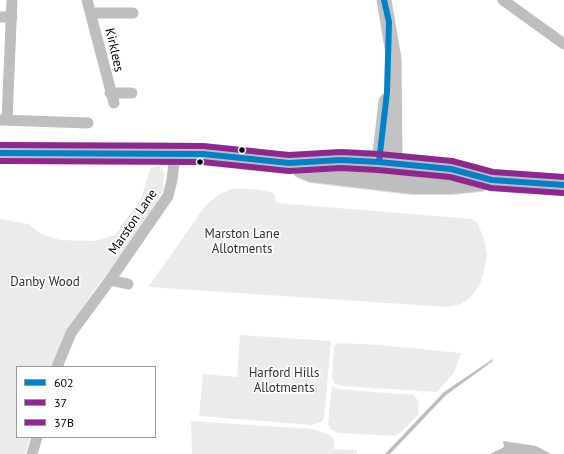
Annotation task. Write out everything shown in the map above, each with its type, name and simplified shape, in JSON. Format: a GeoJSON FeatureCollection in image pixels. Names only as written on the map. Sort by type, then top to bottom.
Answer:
{"type":"FeatureCollection","features":[{"type":"Feature","properties":{"kind":"highway"},"geometry":{"type":"LineString","coordinates":[[0,154],[203,154],[289,163],[334,160],[385,170],[472,182],[492,180],[561,185]]}},
{"type":"Feature","properties":{"kind":"highway"},"geometry":{"type":"LineString","coordinates":[[385,170],[451,169],[492,180]]}},
{"type":"Feature","properties":{"kind":"street"},"geometry":{"type":"LineString","coordinates":[[12,0],[4,120],[88,123]]}},
{"type":"Feature","properties":{"kind":"street","name":"Kirklees"},"geometry":{"type":"LineString","coordinates":[[87,0],[112,98],[132,93]]}},
{"type":"Feature","properties":{"kind":"street"},"geometry":{"type":"LineString","coordinates":[[384,0],[389,22],[385,170]]}},
{"type":"Feature","properties":{"kind":"street"},"geometry":{"type":"LineString","coordinates":[[506,2],[564,44]]}},
{"type":"Feature","properties":{"kind":"street","name":"Kirklees"},"geometry":{"type":"LineString","coordinates":[[91,13],[134,14]]}},
{"type":"Feature","properties":{"kind":"street"},"geometry":{"type":"LineString","coordinates":[[0,17],[12,17]]}},
{"type":"Feature","properties":{"kind":"street","name":"Marston Lane"},"geometry":{"type":"LineString","coordinates":[[57,366],[71,333],[110,280],[168,196],[172,180],[175,154]]}},
{"type":"Feature","properties":{"kind":"street"},"geometry":{"type":"LineString","coordinates":[[110,280],[128,284]]}},
{"type":"Feature","properties":{"kind":"street"},"geometry":{"type":"LineString","coordinates":[[32,454],[37,438]]}},
{"type":"Feature","properties":{"kind":"green space","name":"Danby Wood"},"geometry":{"type":"Polygon","coordinates":[[[159,166],[164,172],[163,191],[127,248],[95,289],[63,338],[53,366],[16,366],[16,438],[30,438],[25,454],[0,454],[0,219],[29,224],[41,234],[60,240],[94,241],[115,235],[141,199],[150,169],[159,166]]]}},
{"type":"Feature","properties":{"kind":"green space","name":"Marston Lane Allotments"},"geometry":{"type":"Polygon","coordinates":[[[231,189],[253,189],[271,192],[275,195],[276,203],[472,219],[478,224],[484,239],[487,254],[484,272],[479,286],[470,298],[461,304],[447,307],[148,287],[206,205],[218,195],[231,189]]]}},
{"type":"Feature","properties":{"kind":"green space","name":"Harford Hills Allotments"},"geometry":{"type":"Polygon","coordinates":[[[240,335],[331,341],[324,419],[321,422],[312,425],[199,416],[203,374],[237,377],[240,335]]]}},
{"type":"Feature","properties":{"kind":"green space","name":"Harford Hills Allotments"},"geometry":{"type":"Polygon","coordinates":[[[338,343],[381,345],[461,353],[454,373],[437,392],[342,386],[335,384],[332,378],[334,346],[338,343]]]}},
{"type":"Feature","properties":{"kind":"green space","name":"Harford Hills Allotments"},"geometry":{"type":"Polygon","coordinates":[[[332,386],[337,389],[414,395],[419,402],[418,415],[400,433],[394,436],[338,433],[331,429],[328,424],[332,386]]]}},
{"type":"Feature","properties":{"kind":"green space","name":"Harford Hills Allotments"},"geometry":{"type":"Polygon","coordinates":[[[191,421],[312,429],[329,435],[334,439],[334,449],[357,450],[357,454],[192,454],[191,421]]]}},
{"type":"Feature","properties":{"kind":"shaded area"},"geometry":{"type":"Polygon","coordinates":[[[493,359],[493,361],[446,395],[390,454],[385,454],[444,392],[493,359]]]}},
{"type":"Feature","properties":{"kind":"shaded area"},"geometry":{"type":"Polygon","coordinates":[[[503,441],[536,446],[551,454],[490,454],[504,447],[503,441]]]}},
{"type":"Feature","properties":{"kind":"transit line","name":"602"},"geometry":{"type":"LineString","coordinates":[[379,162],[387,92],[389,22],[384,0]]}},
{"type":"Feature","properties":{"kind":"transit line","name":"37B"},"geometry":{"type":"LineString","coordinates":[[0,145],[203,146],[289,155],[341,152],[379,154],[452,161],[493,172],[564,177]]}},
{"type":"Feature","properties":{"kind":"transit line","name":"602"},"geometry":{"type":"LineString","coordinates":[[0,153],[203,154],[289,163],[341,160],[379,162],[451,169],[492,180],[564,185]]}},
{"type":"Feature","properties":{"kind":"transit line","name":"37"},"geometry":{"type":"LineString","coordinates":[[0,161],[203,162],[289,171],[341,168],[378,170],[450,177],[491,188],[563,193]]}}]}
